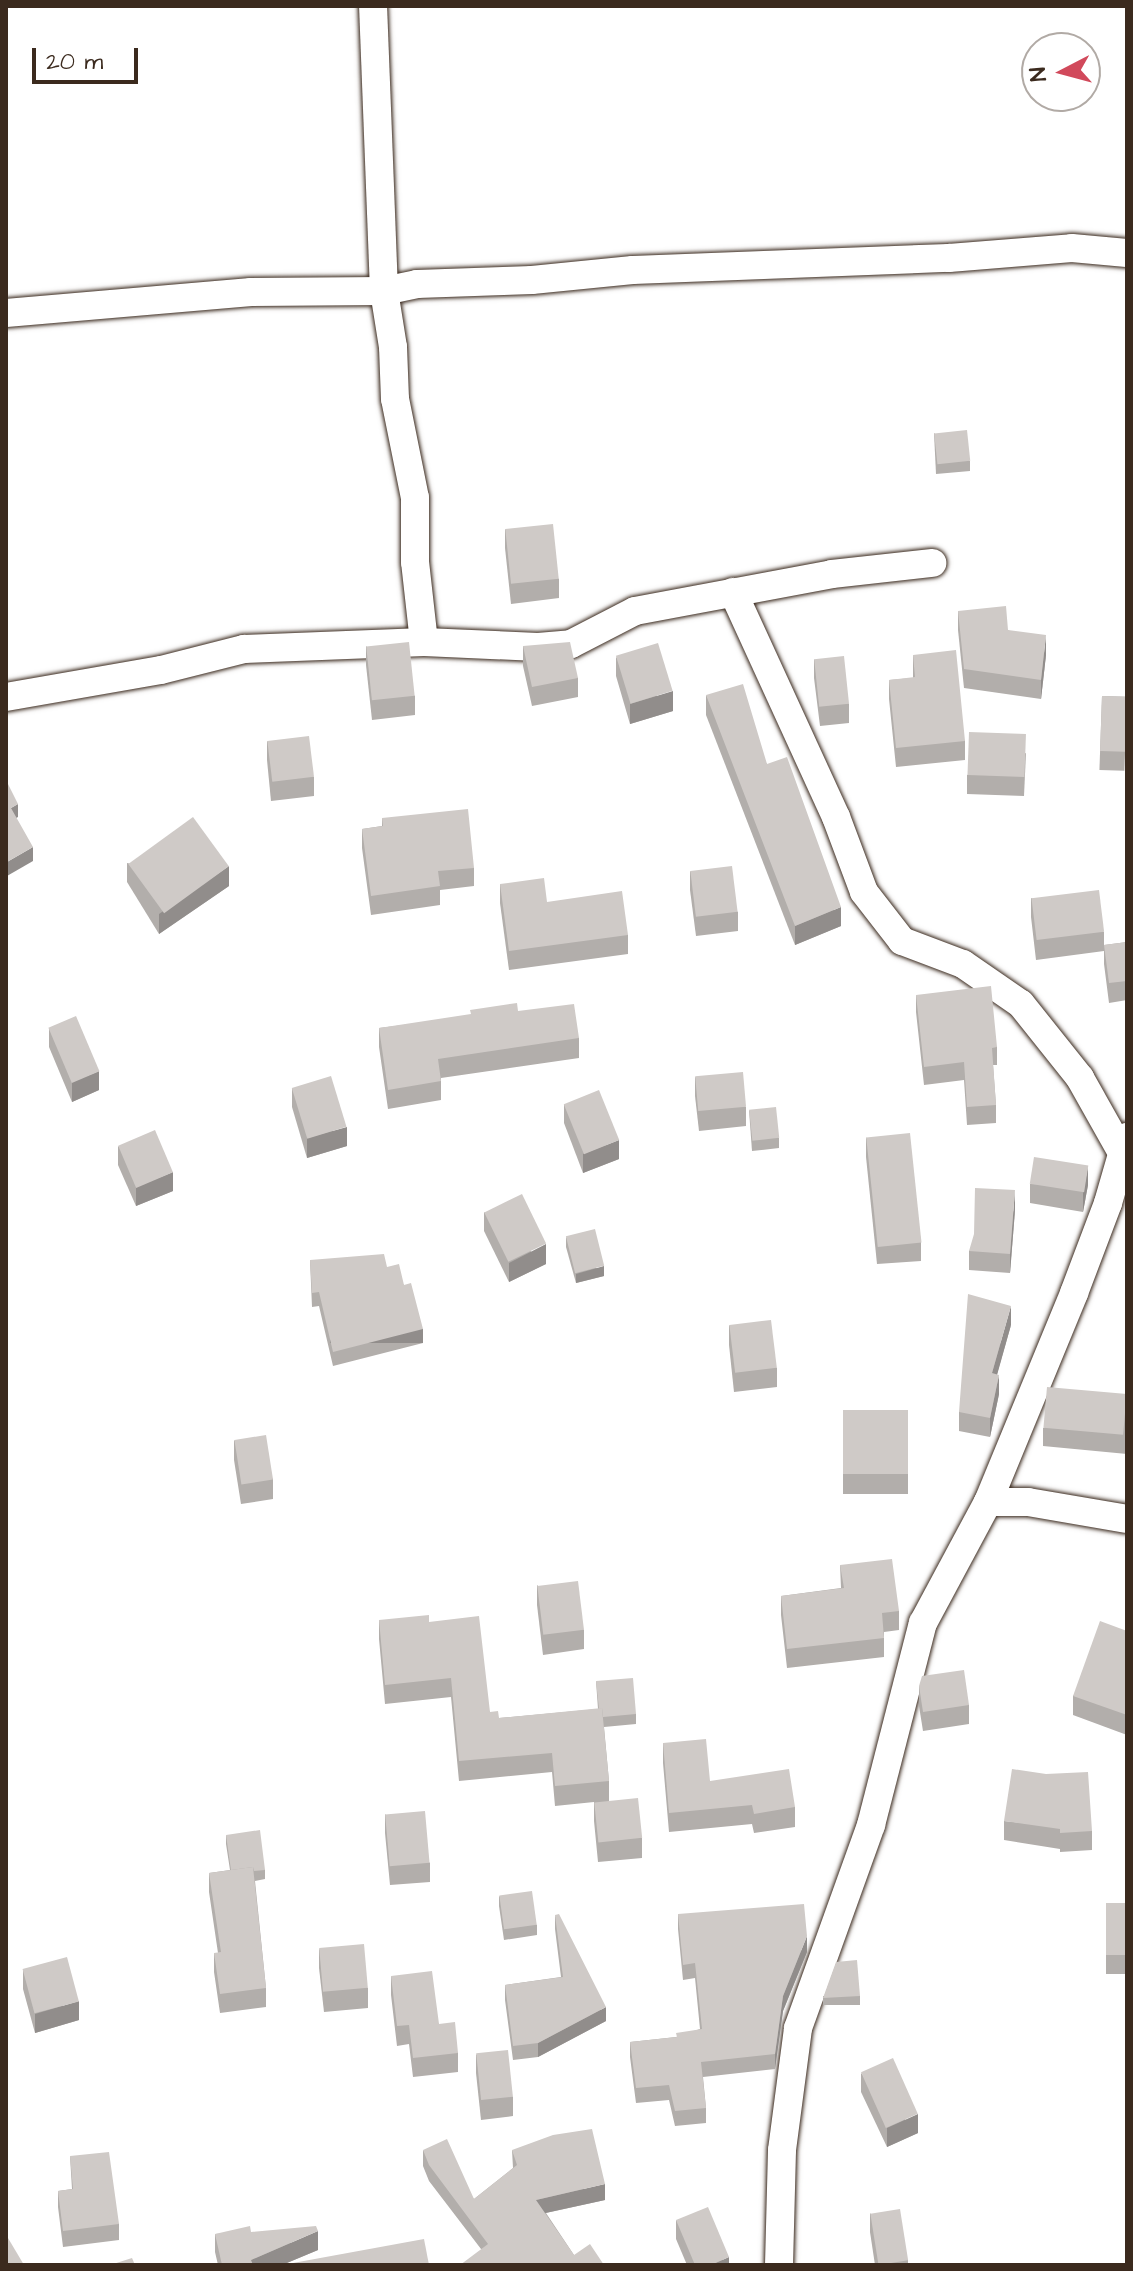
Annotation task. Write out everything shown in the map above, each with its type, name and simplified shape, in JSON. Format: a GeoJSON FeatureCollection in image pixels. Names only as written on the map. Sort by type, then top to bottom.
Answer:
{"type":"FeatureCollection","features":[{"type":"Feature","properties":{"kind":"street"},"geometry":{"type":"LineString","coordinates":[[373,6],[384,291],[393,347],[395,399],[415,498],[415,562],[424,642]]}},
{"type":"Feature","properties":{"kind":"street"},"geometry":{"type":"LineString","coordinates":[[6,313],[251,292],[384,291],[417,284],[532,280],[633,270],[949,258],[1072,248],[1127,253]]}},
{"type":"Feature","properties":{"kind":"street"},"geometry":{"type":"LineString","coordinates":[[6,697],[161,670],[244,649],[424,642],[538,647],[571,644],[635,611],[832,574],[932,563]]}},
{"type":"Feature","properties":{"kind":"street"},"geometry":{"type":"LineString","coordinates":[[733,592],[836,817],[864,892],[902,941],[963,964],[1021,1004],[1080,1078],[1124,1144],[1108,1203],[1074,1293],[988,1502],[923,1623],[871,1825],[798,2028],[782,2150],[779,2265]]}},
{"type":"Feature","properties":{"kind":"street"},"geometry":{"type":"LineString","coordinates":[[988,1502],[1028,1502],[1127,1519]]}},
{"type":"Feature","properties":{"kind":"building"},"geometry":{"type":"Polygon","coordinates":[[[967,430],[970,461],[937,464],[934,433],[967,430]]]}},
{"type":"Feature","properties":{"kind":"building"},"geometry":{"type":"Polygon","coordinates":[[[553,524],[559,579],[511,584],[505,529],[553,524]]]}},
{"type":"Feature","properties":{"kind":"building"},"geometry":{"type":"Polygon","coordinates":[[[1006,606],[1008,630],[1046,635],[1041,680],[964,669],[958,611],[1006,606]]]}},
{"type":"Feature","properties":{"kind":"building"},"geometry":{"type":"Polygon","coordinates":[[[409,642],[415,696],[372,700],[366,646],[409,642]]]}},
{"type":"Feature","properties":{"kind":"building"},"geometry":{"type":"Polygon","coordinates":[[[570,642],[578,678],[532,687],[523,646],[570,642]]]}},
{"type":"Feature","properties":{"kind":"building"},"geometry":{"type":"Polygon","coordinates":[[[658,643],[673,691],[631,704],[616,656],[658,643]]]}},
{"type":"Feature","properties":{"kind":"building"},"geometry":{"type":"Polygon","coordinates":[[[956,650],[965,741],[896,748],[889,680],[915,677],[913,655],[956,650]]]}},
{"type":"Feature","properties":{"kind":"building"},"geometry":{"type":"Polygon","coordinates":[[[844,656],[849,704],[819,707],[814,659],[844,656]]]}},
{"type":"Feature","properties":{"kind":"building"},"geometry":{"type":"Polygon","coordinates":[[[743,684],[767,764],[787,757],[841,907],[795,926],[706,695],[743,684]]]}},
{"type":"Feature","properties":{"kind":"building"},"geometry":{"type":"Polygon","coordinates":[[[1102,696],[1127,697],[1125,752],[1100,751],[1102,696]]]}},
{"type":"Feature","properties":{"kind":"building"},"geometry":{"type":"Polygon","coordinates":[[[969,732],[1026,734],[1024,777],[967,775],[969,732]]]}},
{"type":"Feature","properties":{"kind":"building"},"geometry":{"type":"Polygon","coordinates":[[[309,736],[314,777],[272,782],[267,741],[309,736]]]}},
{"type":"Feature","properties":{"kind":"building"},"geometry":{"type":"Polygon","coordinates":[[[6,780],[18,804],[11,808],[33,847],[7,862],[6,860],[6,780]]]}},
{"type":"Feature","properties":{"kind":"building"},"geometry":{"type":"Polygon","coordinates":[[[468,809],[474,868],[438,871],[440,886],[371,896],[362,829],[383,826],[382,818],[468,809]]]}},
{"type":"Feature","properties":{"kind":"building"},"geometry":{"type":"Polygon","coordinates":[[[193,817],[229,866],[164,913],[128,864],[193,817]]]}},
{"type":"Feature","properties":{"kind":"building"},"geometry":{"type":"Polygon","coordinates":[[[732,866],[738,912],[696,917],[690,871],[732,866]]]}},
{"type":"Feature","properties":{"kind":"building"},"geometry":{"type":"Polygon","coordinates":[[[544,878],[547,902],[622,891],[628,935],[509,951],[500,884],[544,878]]]}},
{"type":"Feature","properties":{"kind":"building"},"geometry":{"type":"Polygon","coordinates":[[[1099,890],[1104,932],[1037,940],[1032,898],[1099,890]]]}},
{"type":"Feature","properties":{"kind":"building"},"geometry":{"type":"Polygon","coordinates":[[[1127,942],[1127,981],[1109,983],[1104,945],[1127,942]]]}},
{"type":"Feature","properties":{"kind":"building"},"geometry":{"type":"Polygon","coordinates":[[[991,986],[997,1047],[992,1048],[996,1105],[967,1107],[964,1062],[924,1067],[916,995],[991,986]]]}},
{"type":"Feature","properties":{"kind":"building"},"geometry":{"type":"Polygon","coordinates":[[[517,1003],[518,1011],[574,1004],[579,1038],[438,1059],[441,1081],[388,1090],[379,1028],[471,1014],[470,1010],[517,1003]]]}},
{"type":"Feature","properties":{"kind":"building"},"geometry":{"type":"Polygon","coordinates":[[[76,1016],[99,1071],[72,1083],[48,1028],[76,1016]]]}},
{"type":"Feature","properties":{"kind":"building"},"geometry":{"type":"Polygon","coordinates":[[[743,1072],[746,1107],[698,1111],[695,1076],[743,1072]]]}},
{"type":"Feature","properties":{"kind":"building"},"geometry":{"type":"Polygon","coordinates":[[[331,1076],[346,1127],[307,1139],[292,1088],[331,1076]]]}},
{"type":"Feature","properties":{"kind":"building"},"geometry":{"type":"Polygon","coordinates":[[[599,1090],[619,1140],[584,1154],[564,1104],[599,1090]]]}},
{"type":"Feature","properties":{"kind":"building"},"geometry":{"type":"Polygon","coordinates":[[[776,1107],[779,1138],[752,1141],[749,1110],[776,1107]]]}},
{"type":"Feature","properties":{"kind":"building"},"geometry":{"type":"Polygon","coordinates":[[[155,1130],[173,1172],[136,1188],[118,1146],[155,1130]]]}},
{"type":"Feature","properties":{"kind":"building"},"geometry":{"type":"Polygon","coordinates":[[[910,1133],[921,1242],[878,1247],[866,1138],[910,1133]]]}},
{"type":"Feature","properties":{"kind":"building"},"geometry":{"type":"Polygon","coordinates":[[[1034,1157],[1088,1166],[1084,1192],[1030,1184],[1034,1157]]]}},
{"type":"Feature","properties":{"kind":"building"},"geometry":{"type":"Polygon","coordinates":[[[975,1188],[1015,1190],[1010,1254],[969,1251],[974,1234],[975,1188]]]}},
{"type":"Feature","properties":{"kind":"building"},"geometry":{"type":"Polygon","coordinates":[[[522,1194],[546,1243],[508,1262],[484,1212],[522,1194]]]}},
{"type":"Feature","properties":{"kind":"building"},"geometry":{"type":"Polygon","coordinates":[[[595,1229],[604,1266],[575,1273],[566,1236],[595,1229]]]}},
{"type":"Feature","properties":{"kind":"building"},"geometry":{"type":"Polygon","coordinates":[[[384,1254],[387,1267],[399,1264],[404,1285],[411,1283],[423,1329],[333,1352],[319,1292],[312,1293],[310,1260],[384,1254]]]}},
{"type":"Feature","properties":{"kind":"building"},"geometry":{"type":"Polygon","coordinates":[[[968,1294],[1011,1306],[992,1373],[999,1375],[990,1418],[959,1412],[968,1294]]]}},
{"type":"Feature","properties":{"kind":"building"},"geometry":{"type":"Polygon","coordinates":[[[771,1320],[777,1368],[735,1373],[729,1325],[771,1320]]]}},
{"type":"Feature","properties":{"kind":"building"},"geometry":{"type":"Polygon","coordinates":[[[1047,1387],[1127,1394],[1123,1435],[1043,1428],[1047,1387]]]}},
{"type":"Feature","properties":{"kind":"building"},"geometry":{"type":"Polygon","coordinates":[[[843,1410],[908,1410],[908,1474],[843,1474],[843,1410]]]}},
{"type":"Feature","properties":{"kind":"building"},"geometry":{"type":"Polygon","coordinates":[[[266,1435],[273,1479],[241,1484],[234,1440],[266,1435]]]}},
{"type":"Feature","properties":{"kind":"building"},"geometry":{"type":"Polygon","coordinates":[[[892,1559],[899,1611],[882,1613],[884,1638],[787,1649],[781,1596],[844,1588],[840,1565],[892,1559]]]}},
{"type":"Feature","properties":{"kind":"building"},"geometry":{"type":"Polygon","coordinates":[[[578,1581],[584,1630],[543,1635],[537,1586],[578,1581]]]}},
{"type":"Feature","properties":{"kind":"building"},"geometry":{"type":"Polygon","coordinates":[[[429,1615],[429,1622],[479,1616],[490,1712],[498,1711],[499,1718],[602,1708],[609,1781],[555,1786],[552,1753],[459,1761],[451,1678],[385,1685],[379,1620],[429,1615]]]}},
{"type":"Feature","properties":{"kind":"building"},"geometry":{"type":"Polygon","coordinates":[[[1100,1621],[1127,1631],[1127,1715],[1073,1696],[1100,1621]]]}},
{"type":"Feature","properties":{"kind":"building"},"geometry":{"type":"Polygon","coordinates":[[[964,1670],[969,1705],[923,1712],[919,1686],[922,1676],[964,1670]]]}},
{"type":"Feature","properties":{"kind":"building"},"geometry":{"type":"Polygon","coordinates":[[[633,1678],[636,1714],[603,1717],[596,1681],[633,1678]]]}},
{"type":"Feature","properties":{"kind":"building"},"geometry":{"type":"Polygon","coordinates":[[[706,1739],[710,1781],[789,1769],[795,1807],[754,1814],[752,1805],[669,1813],[663,1743],[706,1739]]]}},
{"type":"Feature","properties":{"kind":"building"},"geometry":{"type":"Polygon","coordinates":[[[1012,1769],[1046,1774],[1088,1772],[1092,1831],[1060,1833],[1060,1829],[1004,1821],[1012,1769]]]}},
{"type":"Feature","properties":{"kind":"building"},"geometry":{"type":"Polygon","coordinates":[[[638,1798],[642,1838],[598,1842],[594,1803],[638,1798]]]}},
{"type":"Feature","properties":{"kind":"building"},"geometry":{"type":"Polygon","coordinates":[[[425,1811],[430,1863],[390,1866],[385,1814],[425,1811]]]}},
{"type":"Feature","properties":{"kind":"building"},"geometry":{"type":"Polygon","coordinates":[[[260,1830],[265,1870],[254,1871],[253,1867],[231,1870],[226,1835],[260,1830]]]}},
{"type":"Feature","properties":{"kind":"building"},"geometry":{"type":"Polygon","coordinates":[[[253,1867],[266,1988],[220,1994],[214,1953],[221,1952],[209,1873],[253,1867]]]}},
{"type":"Feature","properties":{"kind":"building"},"geometry":{"type":"Polygon","coordinates":[[[532,1891],[537,1925],[504,1929],[499,1896],[532,1891]]]}},
{"type":"Feature","properties":{"kind":"building"},"geometry":{"type":"Polygon","coordinates":[[[1106,1903],[1127,1903],[1127,1955],[1106,1955],[1106,1903]]]}},
{"type":"Feature","properties":{"kind":"building"},"geometry":{"type":"Polygon","coordinates":[[[804,1904],[807,1936],[783,1996],[775,2054],[701,2062],[706,2108],[675,2111],[669,2085],[636,2088],[630,2042],[677,2037],[676,2033],[702,2029],[695,1963],[683,1965],[678,1914],[804,1904]]]}},
{"type":"Feature","properties":{"kind":"building"},"geometry":{"type":"Polygon","coordinates":[[[559,1914],[606,2007],[538,2043],[513,2046],[505,1985],[563,1977],[555,1915],[559,1914]]]}},
{"type":"Feature","properties":{"kind":"building"},"geometry":{"type":"Polygon","coordinates":[[[364,1944],[368,1988],[323,1992],[319,1948],[364,1944]]]}},
{"type":"Feature","properties":{"kind":"building"},"geometry":{"type":"Polygon","coordinates":[[[67,1957],[79,2001],[34,2013],[23,1969],[67,1957]]]}},
{"type":"Feature","properties":{"kind":"building"},"geometry":{"type":"Polygon","coordinates":[[[857,1960],[860,1996],[823,1998],[836,1962],[857,1960]]]}},
{"type":"Feature","properties":{"kind":"building"},"geometry":{"type":"Polygon","coordinates":[[[432,1971],[439,2024],[455,2022],[458,2053],[413,2058],[409,2025],[397,2026],[391,1976],[432,1971]]]}},
{"type":"Feature","properties":{"kind":"building"},"geometry":{"type":"Polygon","coordinates":[[[508,2050],[513,2097],[481,2100],[476,2053],[508,2050]]]}},
{"type":"Feature","properties":{"kind":"building"},"geometry":{"type":"Polygon","coordinates":[[[893,2058],[918,2114],[886,2128],[861,2072],[893,2058]]]}},
{"type":"Feature","properties":{"kind":"building"},"geometry":{"type":"Polygon","coordinates":[[[592,2129],[605,2184],[536,2200],[574,2255],[590,2244],[604,2265],[460,2265],[488,2244],[429,2165],[423,2150],[447,2139],[474,2199],[517,2165],[512,2150],[553,2135],[592,2129]]]}},
{"type":"Feature","properties":{"kind":"building"},"geometry":{"type":"Polygon","coordinates":[[[109,2152],[119,2224],[63,2231],[58,2191],[73,2189],[70,2156],[109,2152]]]}},
{"type":"Feature","properties":{"kind":"building"},"geometry":{"type":"Polygon","coordinates":[[[708,2207],[729,2257],[711,2265],[695,2265],[676,2220],[708,2207]]]}},
{"type":"Feature","properties":{"kind":"building"},"geometry":{"type":"Polygon","coordinates":[[[900,2209],[908,2260],[878,2265],[870,2214],[900,2209]]]}},
{"type":"Feature","properties":{"kind":"building"},"geometry":{"type":"Polygon","coordinates":[[[250,2226],[251,2232],[316,2226],[318,2231],[251,2260],[253,2265],[222,2265],[215,2234],[250,2226]]]}},
{"type":"Feature","properties":{"kind":"building"},"geometry":{"type":"Polygon","coordinates":[[[8,2238],[24,2265],[6,2265],[8,2238]]]}},
{"type":"Feature","properties":{"kind":"building"},"geometry":{"type":"Polygon","coordinates":[[[424,2239],[429,2265],[282,2265],[424,2239]]]}},
{"type":"Feature","properties":{"kind":"building"},"geometry":{"type":"Polygon","coordinates":[[[132,2258],[135,2265],[110,2265],[132,2258]]]}}]}
